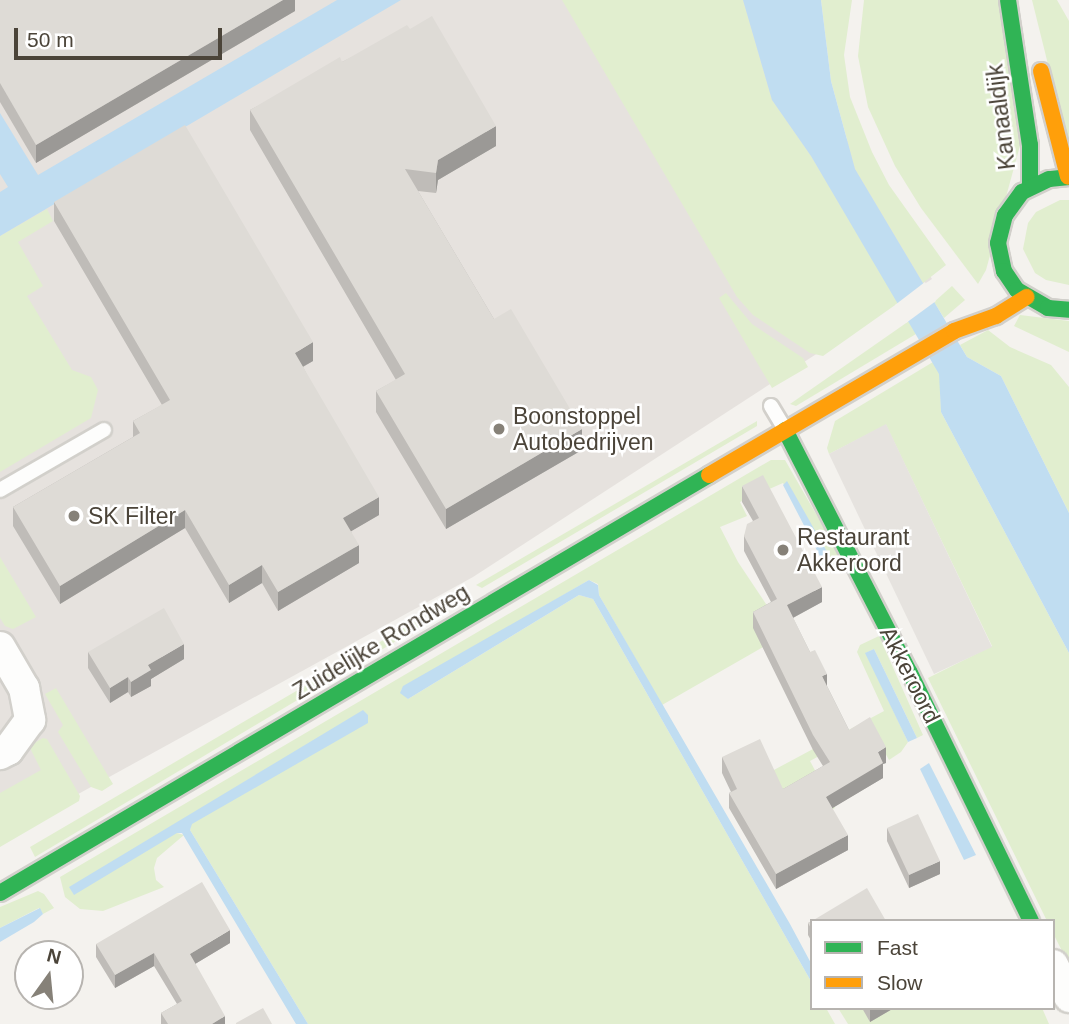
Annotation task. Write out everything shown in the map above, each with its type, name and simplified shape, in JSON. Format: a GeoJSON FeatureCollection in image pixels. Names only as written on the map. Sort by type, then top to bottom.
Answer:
{"type":"FeatureCollection","features":[{"type":"Feature","properties":{"kind":"main road","name":"Kanaaldijk"},"geometry":{"type":"LineString","coordinates":[[1008,0],[1030,145],[1030,187]]}},
{"type":"Feature","properties":{"kind":"main road"},"geometry":{"type":"LineString","coordinates":[[1018,0],[1030,28]]}},
{"type":"Feature","properties":{"kind":"main road","name":"Kanaaldijk"},"geometry":{"type":"LineString","coordinates":[[1037,55],[1069,177]]}},
{"type":"Feature","properties":{"kind":"main road"},"geometry":{"type":"LineString","coordinates":[[1069,177],[1049,179],[1030,187],[1009,206],[1001,224],[998,243],[1000,276],[1026,297],[1048,308],[1069,310]]}},
{"type":"Feature","properties":{"kind":"main road","name":"Zuidelijke Rondweg"},"geometry":{"type":"LineString","coordinates":[[0,893],[921,350],[954,331],[996,316],[1026,297]]}},
{"type":"Feature","properties":{"kind":"main road","name":"Zuidelijke Rondweg"},"geometry":{"type":"LineString","coordinates":[[954,331],[974,306]]}},
{"type":"Feature","properties":{"kind":"main road","name":"Akkeroord"},"geometry":{"type":"LineString","coordinates":[[785,430],[1030,919]]}},
{"type":"Feature","properties":{"kind":"street"},"geometry":{"type":"LineString","coordinates":[[0,647],[24,688],[30,720],[8,750],[0,754]]}},
{"type":"Feature","properties":{"kind":"street"},"geometry":{"type":"LineString","coordinates":[[1055,969],[1069,998]]}},
{"type":"Feature","properties":{"kind":"lane"},"geometry":{"type":"LineString","coordinates":[[771,406],[785,430]]}},
{"type":"Feature","properties":{"kind":"lane"},"geometry":{"type":"LineString","coordinates":[[0,490],[104,430]]}},
{"type":"Feature","properties":{"kind":"shaded area"},"geometry":{"type":"Polygon","coordinates":[[[0,0],[762,0],[932,279],[473,577],[0,837],[0,0]]]}},
{"type":"Feature","properties":{"kind":"shaded area"},"geometry":{"type":"Polygon","coordinates":[[[886,424],[992,647],[934,674],[829,454],[886,424]]]}},
{"type":"Feature","properties":{"kind":"green space"},"geometry":{"type":"Polygon","coordinates":[[[562,0],[743,0],[772,100],[811,156],[898,303],[823,356],[810,353],[753,315],[737,297],[562,0]]]}},
{"type":"Feature","properties":{"kind":"green space"},"geometry":{"type":"Polygon","coordinates":[[[821,0],[852,0],[844,55],[850,97],[872,152],[889,185],[946,265],[923,283],[855,169],[831,81],[821,0]]]}},
{"type":"Feature","properties":{"kind":"green space"},"geometry":{"type":"Polygon","coordinates":[[[864,0],[999,0],[1021,142],[986,270],[978,284],[921,208],[895,166],[868,107],[858,56],[864,0]]]}},
{"type":"Feature","properties":{"kind":"green space"},"geometry":{"type":"Polygon","coordinates":[[[1032,0],[1057,0],[1069,21],[1069,149],[1032,0]]]}},
{"type":"Feature","properties":{"kind":"green space"},"geometry":{"type":"Polygon","coordinates":[[[1060,200],[1069,200],[1069,285],[1046,280],[1035,273],[1023,249],[1028,223],[1036,212],[1060,200]]]}},
{"type":"Feature","properties":{"kind":"green space"},"geometry":{"type":"Polygon","coordinates":[[[47,209],[53,221],[18,242],[43,286],[27,296],[72,370],[91,377],[98,390],[91,418],[0,472],[0,236],[47,209]]]}},
{"type":"Feature","properties":{"kind":"green space"},"geometry":{"type":"Polygon","coordinates":[[[952,286],[965,300],[944,318],[934,302],[952,286]]]}},
{"type":"Feature","properties":{"kind":"green space"},"geometry":{"type":"Polygon","coordinates":[[[726,293],[752,324],[803,358],[808,367],[772,388],[719,298],[726,293]]]}},
{"type":"Feature","properties":{"kind":"green space"},"geometry":{"type":"Polygon","coordinates":[[[1020,315],[1069,321],[1069,352],[1014,326],[1020,315]]]}},
{"type":"Feature","properties":{"kind":"green space"},"geometry":{"type":"Polygon","coordinates":[[[909,321],[916,334],[796,406],[790,404],[909,321]]]}},
{"type":"Feature","properties":{"kind":"green space"},"geometry":{"type":"Polygon","coordinates":[[[988,330],[1010,347],[1051,365],[1069,387],[1069,513],[1001,376],[967,357],[960,345],[988,330]]]}},
{"type":"Feature","properties":{"kind":"green space"},"geometry":{"type":"Polygon","coordinates":[[[933,362],[940,374],[941,412],[1069,653],[1069,965],[1055,937],[1055,919],[1046,919],[928,678],[992,646],[886,425],[829,454],[827,448],[835,421],[933,362]]]}},
{"type":"Feature","properties":{"kind":"green space"},"geometry":{"type":"Polygon","coordinates":[[[757,421],[757,426],[482,588],[476,585],[757,421]]]}},
{"type":"Feature","properties":{"kind":"green space"},"geometry":{"type":"Polygon","coordinates":[[[771,460],[785,460],[843,561],[820,573],[823,562],[830,557],[783,483],[740,502],[747,516],[720,527],[738,562],[786,634],[662,705],[599,595],[598,584],[589,580],[401,690],[408,699],[579,595],[593,599],[810,979],[810,1010],[827,1010],[835,1024],[308,1024],[190,830],[191,824],[177,833],[184,835],[157,858],[154,868],[156,880],[164,887],[103,911],[80,909],[65,897],[60,877],[771,460]]]}},
{"type":"Feature","properties":{"kind":"green space"},"geometry":{"type":"Polygon","coordinates":[[[0,557],[36,617],[13,629],[5,626],[0,618],[0,557]]]}},
{"type":"Feature","properties":{"kind":"green space"},"geometry":{"type":"Polygon","coordinates":[[[426,615],[423,625],[35,857],[30,847],[426,615]]]}},
{"type":"Feature","properties":{"kind":"green space"},"geometry":{"type":"Polygon","coordinates":[[[879,636],[923,735],[917,738],[874,649],[866,653],[908,742],[901,752],[889,760],[871,727],[810,761],[835,808],[813,819],[784,798],[772,771],[884,711],[857,652],[860,645],[879,636]]]}},
{"type":"Feature","properties":{"kind":"green space"},"geometry":{"type":"Polygon","coordinates":[[[56,688],[113,784],[102,791],[91,787],[58,732],[63,725],[45,694],[56,688]]]}},
{"type":"Feature","properties":{"kind":"green space"},"geometry":{"type":"Polygon","coordinates":[[[43,738],[47,739],[80,796],[79,801],[0,847],[0,793],[41,770],[29,746],[43,738]]]}},
{"type":"Feature","properties":{"kind":"green space"},"geometry":{"type":"Polygon","coordinates":[[[38,891],[44,894],[54,908],[43,914],[39,908],[0,928],[0,907],[38,891]]]}},
{"type":"Feature","properties":{"kind":"green space"},"geometry":{"type":"Polygon","coordinates":[[[839,1010],[1043,1010],[1049,1024],[848,1024],[839,1010]]]}},
{"type":"Feature","properties":{"kind":"water"},"geometry":{"type":"Polygon","coordinates":[[[337,0],[401,0],[0,236],[0,192],[8,187],[0,174],[0,113],[38,175],[337,0]]]}},
{"type":"Feature","properties":{"kind":"water"},"geometry":{"type":"Polygon","coordinates":[[[743,0],[821,0],[831,81],[855,169],[967,357],[1001,376],[1069,513],[1069,653],[941,412],[939,374],[811,156],[772,100],[743,0]]]}},
{"type":"Feature","properties":{"kind":"water"},"geometry":{"type":"Polygon","coordinates":[[[787,481],[830,557],[823,562],[783,485],[787,481]]]}},
{"type":"Feature","properties":{"kind":"water"},"geometry":{"type":"Polygon","coordinates":[[[589,580],[598,585],[599,595],[790,924],[810,961],[810,979],[593,599],[579,595],[408,699],[400,693],[403,686],[589,580]]]}},
{"type":"Feature","properties":{"kind":"water"},"geometry":{"type":"Polygon","coordinates":[[[874,649],[917,738],[908,742],[865,653],[874,649]]]}},
{"type":"Feature","properties":{"kind":"water"},"geometry":{"type":"Polygon","coordinates":[[[363,710],[368,715],[368,723],[192,824],[190,830],[308,1024],[296,1024],[182,833],[177,833],[74,895],[69,887],[363,710]]]}},
{"type":"Feature","properties":{"kind":"water"},"geometry":{"type":"Polygon","coordinates":[[[929,763],[976,855],[964,860],[920,769],[929,763]]]}},
{"type":"Feature","properties":{"kind":"water"},"geometry":{"type":"Polygon","coordinates":[[[40,908],[43,914],[34,922],[0,942],[0,928],[40,908]]]}},
{"type":"Feature","properties":{"kind":"pier"},"geometry":{"type":"Polygon","coordinates":[[[925,282],[936,301],[906,323],[895,305],[925,282]]]}},
{"type":"Feature","properties":{"kind":"building"},"geometry":{"type":"Polygon","coordinates":[[[0,0],[283,0],[36,145],[0,83],[0,0]]]}},
{"type":"Feature","properties":{"kind":"building"},"geometry":{"type":"Polygon","coordinates":[[[432,16],[496,126],[438,160],[436,173],[405,169],[494,319],[511,309],[582,429],[446,509],[376,391],[405,374],[250,110],[340,57],[342,62],[407,25],[410,29],[432,16]]]}},
{"type":"Feature","properties":{"kind":"building"},"geometry":{"type":"Polygon","coordinates":[[[185,125],[313,342],[295,353],[379,497],[343,518],[359,545],[278,592],[262,565],[229,585],[185,510],[60,586],[13,507],[140,433],[133,421],[170,400],[54,202],[185,125]]]}},
{"type":"Feature","properties":{"kind":"building"},"geometry":{"type":"Polygon","coordinates":[[[763,475],[822,587],[787,605],[810,652],[815,650],[827,674],[822,676],[849,730],[870,717],[886,747],[878,752],[883,763],[826,797],[848,835],[776,874],[729,793],[737,789],[722,757],[760,739],[783,789],[830,762],[813,735],[753,612],[777,599],[744,536],[747,524],[759,518],[742,486],[763,475]]]}},
{"type":"Feature","properties":{"kind":"building"},"geometry":{"type":"Polygon","coordinates":[[[164,608],[184,644],[148,665],[151,670],[131,682],[128,677],[110,688],[88,652],[164,608]]]}},
{"type":"Feature","properties":{"kind":"building"},"geometry":{"type":"Polygon","coordinates":[[[918,814],[940,861],[909,875],[887,828],[918,814]]]}},
{"type":"Feature","properties":{"kind":"building"},"geometry":{"type":"Polygon","coordinates":[[[202,882],[230,930],[190,954],[225,1016],[212,1024],[168,1024],[161,1013],[182,1001],[154,953],[115,975],[96,944],[202,882]]]}},
{"type":"Feature","properties":{"kind":"building"},"geometry":{"type":"Polygon","coordinates":[[[867,888],[885,919],[815,919],[867,888]]]}},
{"type":"Feature","properties":{"kind":"building"},"geometry":{"type":"Polygon","coordinates":[[[263,1008],[272,1024],[236,1024],[236,1023],[263,1008]]]}},
{"type":"Feature","properties":{"kind":"traffic: fast"},"geometry":{"type":"LineString","coordinates":[[1008,0],[1030,145],[1030,187]]}},
{"type":"Feature","properties":{"kind":"traffic: fast"},"geometry":{"type":"LineString","coordinates":[[1069,177],[1049,179],[1022,192],[1005,215],[998,243],[1004,271],[1017,290],[1048,308],[1069,310]]}},
{"type":"Feature","properties":{"kind":"traffic: fast"},"geometry":{"type":"LineString","coordinates":[[785,430],[910,673],[1030,919]]}},
{"type":"Feature","properties":{"kind":"traffic: fast"},"geometry":{"type":"LineString","coordinates":[[0,893],[709,475]]}},
{"type":"Feature","properties":{"kind":"traffic: slow"},"geometry":{"type":"LineString","coordinates":[[1041,71],[1068,177]]}},
{"type":"Feature","properties":{"kind":"traffic: slow"},"geometry":{"type":"LineString","coordinates":[[709,475],[954,331],[996,316],[1026,297]]}},
{"type":"Feature","properties":{"kind":"place","name":"Boonstoppel Autobedrijven"},"geometry":{"type":"Point","coordinates":[499,429]}},
{"type":"Feature","properties":{"kind":"place","name":"SK Filter"},"geometry":{"type":"Point","coordinates":[74,516]}},
{"type":"Feature","properties":{"kind":"place","name":"Restaurant Akkeroord"},"geometry":{"type":"Point","coordinates":[783,550]}}]}
